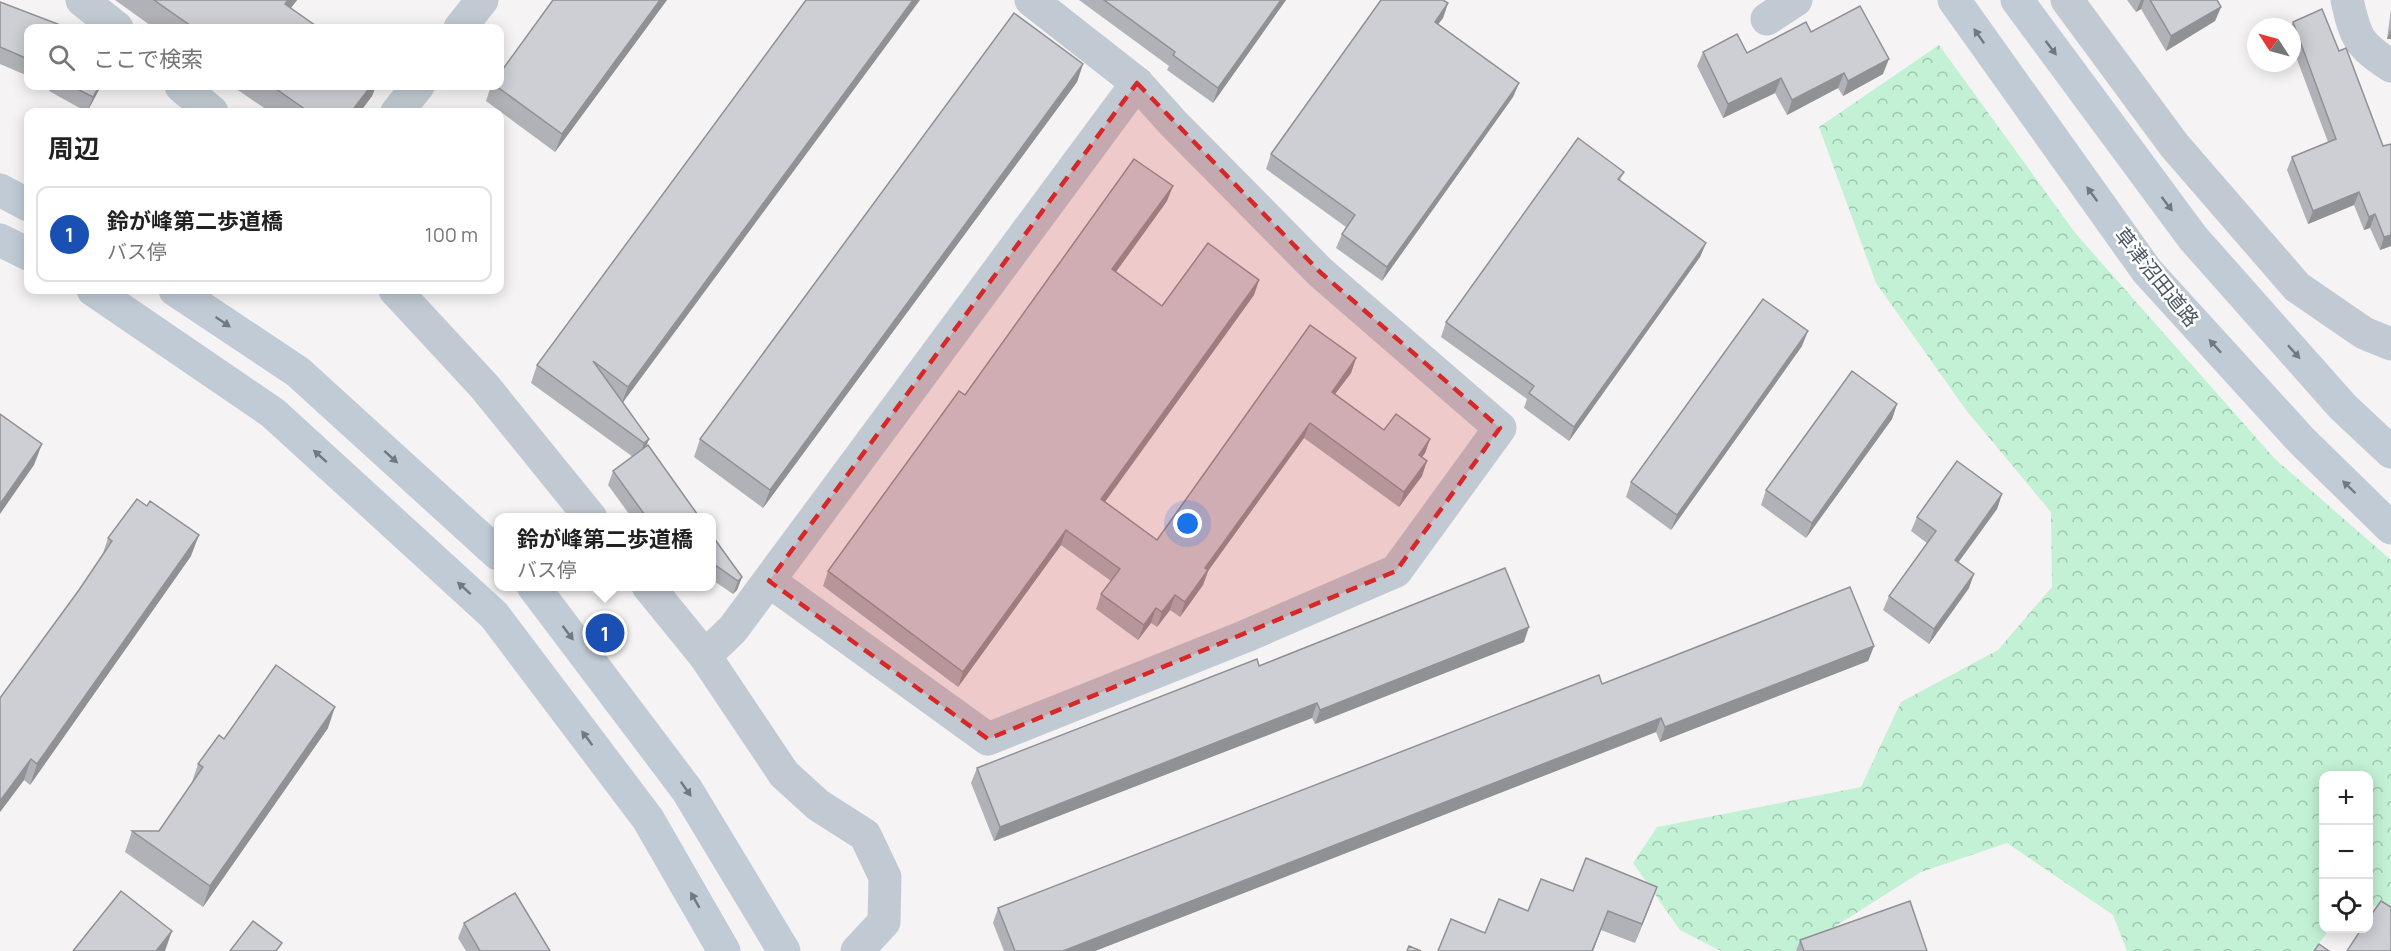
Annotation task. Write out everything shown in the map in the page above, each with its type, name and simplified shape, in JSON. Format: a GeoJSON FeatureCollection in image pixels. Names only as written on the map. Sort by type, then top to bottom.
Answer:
{"type":"FeatureCollection","features":[{"type":"Feature","properties":{"kind":"street"},"geometry":{"type":"LineString","coordinates":[[82,0],[112,24]]}},
{"type":"Feature","properties":{"kind":"street"},"geometry":{"type":"LineString","coordinates":[[463,24],[482,0]]}},
{"type":"Feature","properties":{"kind":"street"},"geometry":{"type":"LineString","coordinates":[[769,581],[988,739],[1246,636],[1396,571],[1500,428],[1320,272],[1173,123],[1137,83],[1031,0]]}},
{"type":"Feature","properties":{"kind":"street"},"geometry":{"type":"LineString","coordinates":[[1767,19],[1796,0]]}},
{"type":"Feature","properties":{"kind":"street","name":"草津沼田道路"},"geometry":{"type":"LineString","coordinates":[[1954,0],[2147,270],[2302,441],[2391,528]]}},
{"type":"Feature","properties":{"kind":"street"},"geometry":{"type":"LineString","coordinates":[[2017,0],[2193,238],[2343,407],[2391,452]]}},
{"type":"Feature","properties":{"kind":"street"},"geometry":{"type":"LineString","coordinates":[[2067,0],[2174,145],[2297,287],[2364,333],[2391,344]]}},
{"type":"Feature","properties":{"kind":"street"},"geometry":{"type":"LineString","coordinates":[[2347,0],[2352,22],[2364,47],[2391,66]]}},
{"type":"Feature","properties":{"kind":"street"},"geometry":{"type":"LineString","coordinates":[[705,656],[733,629],[1137,83]]}},
{"type":"Feature","properties":{"kind":"street"},"geometry":{"type":"LineString","coordinates":[[186,90],[207,108]]}},
{"type":"Feature","properties":{"kind":"street"},"geometry":{"type":"LineString","coordinates":[[400,108],[415,90]]}},
{"type":"Feature","properties":{"kind":"street"},"geometry":{"type":"LineString","coordinates":[[0,190],[24,203]]}},
{"type":"Feature","properties":{"kind":"street"},"geometry":{"type":"LineString","coordinates":[[0,240],[24,253]]}},
{"type":"Feature","properties":{"kind":"street"},"geometry":{"type":"LineString","coordinates":[[99,294],[273,413],[494,615],[648,819],[724,951]]}},
{"type":"Feature","properties":{"kind":"street"},"geometry":{"type":"LineString","coordinates":[[181,294],[298,372],[494,550]]}},
{"type":"Feature","properties":{"kind":"street"},"geometry":{"type":"LineString","coordinates":[[399,294],[484,386],[587,513]]}},
{"type":"Feature","properties":{"kind":"street"},"geometry":{"type":"LineString","coordinates":[[537,591],[687,790],[784,951]]}},
{"type":"Feature","properties":{"kind":"street"},"geometry":{"type":"LineString","coordinates":[[652,591],[705,656],[784,774],[818,805],[865,835],[885,877],[884,922],[858,951]]}},
{"type":"Feature","properties":{"kind":"highlighted area"},"geometry":{"type":"Polygon","coordinates":[[[1137,83],[1320,272],[1500,428],[1396,571],[988,739],[769,581],[1137,83]]]}},
{"type":"Feature","properties":{"kind":"green space"},"geometry":{"type":"Polygon","coordinates":[[[1939,45],[2076,234],[2275,459],[2391,560],[2391,908],[2373,906],[2373,771],[2319,771],[2319,933],[2327,933],[2313,951],[2127,951],[2113,915],[2007,843],[1921,872],[1796,951],[1721,951],[1680,930],[1633,863],[1657,827],[1861,787],[1901,702],[1998,650],[2052,587],[2051,512],[1966,410],[1876,283],[1819,127],[1939,45]]]}},
{"type":"Feature","properties":{"kind":"building"},"geometry":{"type":"Polygon","coordinates":[[[154,0],[288,0],[285,4],[313,24],[188,24],[154,0]]]}},
{"type":"Feature","properties":{"kind":"building"},"geometry":{"type":"Polygon","coordinates":[[[553,0],[660,0],[562,134],[502,90],[504,90],[504,67],[553,0]]]}},
{"type":"Feature","properties":{"kind":"building"},"geometry":{"type":"Polygon","coordinates":[[[806,0],[913,0],[628,387],[593,361],[649,439],[644,443],[537,365],[806,0]]]}},
{"type":"Feature","properties":{"kind":"building"},"geometry":{"type":"Polygon","coordinates":[[[1104,0],[1281,0],[1218,88],[1173,55],[1175,52],[1104,0]]]}},
{"type":"Feature","properties":{"kind":"building"},"geometry":{"type":"Polygon","coordinates":[[[1381,0],[1443,0],[1448,3],[1435,22],[1519,83],[1387,267],[1342,234],[1355,215],[1271,154],[1381,0]]]}},
{"type":"Feature","properties":{"kind":"building"},"geometry":{"type":"Polygon","coordinates":[[[2150,0],[2217,0],[2221,7],[2171,36],[2150,0]]]}},
{"type":"Feature","properties":{"kind":"building"},"geometry":{"type":"Polygon","coordinates":[[[0,2],[58,24],[24,24],[24,57],[0,47],[0,2]]]}},
{"type":"Feature","properties":{"kind":"building"},"geometry":{"type":"Polygon","coordinates":[[[1860,6],[1889,59],[1848,81],[1844,73],[1792,100],[1781,78],[1728,104],[1703,52],[1737,34],[1747,53],[1806,22],[1811,32],[1860,6]]]}},
{"type":"Feature","properties":{"kind":"building"},"geometry":{"type":"Polygon","coordinates":[[[2322,9],[2339,51],[2346,48],[2383,146],[2391,144],[2391,235],[2384,237],[2375,214],[2369,217],[2359,192],[2313,211],[2292,157],[2336,139],[2301,44],[2301,18],[2322,9]]]}},
{"type":"Feature","properties":{"kind":"building"},"geometry":{"type":"Polygon","coordinates":[[[1014,13],[1083,64],[770,490],[700,439],[1014,13]]]}},
{"type":"Feature","properties":{"kind":"building"},"geometry":{"type":"Polygon","coordinates":[[[79,90],[97,90],[93,97],[79,90]]]}},
{"type":"Feature","properties":{"kind":"building"},"geometry":{"type":"Polygon","coordinates":[[[278,90],[368,90],[354,108],[303,108],[278,90]]]}},
{"type":"Feature","properties":{"kind":"building"},"geometry":{"type":"Polygon","coordinates":[[[1578,138],[1624,172],[1618,179],[1706,243],[1574,427],[1529,393],[1534,386],[1446,322],[1578,138]]]}},
{"type":"Feature","properties":{"kind":"building"},"geometry":{"type":"Polygon","coordinates":[[[1134,159],[1173,186],[1112,269],[1162,306],[1208,243],[1259,280],[1101,499],[1157,540],[1310,325],[1356,358],[1332,392],[1384,430],[1396,414],[1430,439],[1419,455],[1427,461],[1404,492],[1310,423],[1205,568],[1208,570],[1185,602],[1175,595],[1162,612],[1156,608],[1144,625],[1101,594],[1120,569],[1066,530],[963,672],[828,571],[959,391],[965,395],[1134,159]]]}},
{"type":"Feature","properties":{"kind":"building"},"geometry":{"type":"Polygon","coordinates":[[[1763,299],[1808,331],[1677,515],[1631,482],[1763,299]]]}},
{"type":"Feature","properties":{"kind":"building"},"geometry":{"type":"Polygon","coordinates":[[[1852,371],[1897,404],[1812,523],[1766,490],[1852,371]]]}},
{"type":"Feature","properties":{"kind":"building"},"geometry":{"type":"Polygon","coordinates":[[[0,414],[42,444],[0,504],[0,414]]]}},
{"type":"Feature","properties":{"kind":"building"},"geometry":{"type":"Polygon","coordinates":[[[648,445],[696,513],[643,513],[613,471],[648,445]]]}},
{"type":"Feature","properties":{"kind":"building"},"geometry":{"type":"Polygon","coordinates":[[[1957,461],[2002,494],[1955,560],[1974,574],[1934,629],[1889,596],[1936,531],[1917,517],[1957,461]]]}},
{"type":"Feature","properties":{"kind":"building"},"geometry":{"type":"Polygon","coordinates":[[[137,499],[147,506],[150,501],[199,535],[37,764],[31,759],[0,801],[0,698],[79,590],[112,541],[108,538],[137,499]]]}},
{"type":"Feature","properties":{"kind":"building"},"geometry":{"type":"Polygon","coordinates":[[[716,541],[742,577],[738,581],[716,566],[716,541]]]}},
{"type":"Feature","properties":{"kind":"building"},"geometry":{"type":"Polygon","coordinates":[[[1505,568],[1529,627],[1320,710],[1317,703],[1000,827],[977,768],[1257,659],[1259,666],[1505,568]]]}},
{"type":"Feature","properties":{"kind":"building"},"geometry":{"type":"Polygon","coordinates":[[[1850,587],[1874,646],[1665,727],[1661,718],[1063,951],[1015,951],[998,908],[1599,675],[1602,684],[1850,587]]]}},
{"type":"Feature","properties":{"kind":"building"},"geometry":{"type":"Polygon","coordinates":[[[276,665],[335,707],[210,886],[132,831],[159,831],[203,767],[198,764],[219,735],[224,739],[276,665]]]}},
{"type":"Feature","properties":{"kind":"building"},"geometry":{"type":"Polygon","coordinates":[[[1586,858],[1657,887],[1642,924],[1608,911],[1592,951],[1438,951],[1451,919],[1485,933],[1499,899],[1528,911],[1541,879],[1573,891],[1586,858]]]}},
{"type":"Feature","properties":{"kind":"building"},"geometry":{"type":"Polygon","coordinates":[[[121,891],[172,931],[156,951],[73,951],[121,891]]]}},
{"type":"Feature","properties":{"kind":"building"},"geometry":{"type":"Polygon","coordinates":[[[515,893],[550,951],[480,951],[464,923],[515,893]]]}},
{"type":"Feature","properties":{"kind":"building"},"geometry":{"type":"Polygon","coordinates":[[[1910,901],[1927,951],[1804,951],[1800,940],[1910,901]]]}},
{"type":"Feature","properties":{"kind":"building"},"geometry":{"type":"Polygon","coordinates":[[[2381,901],[2391,907],[2391,951],[2347,951],[2359,933],[2373,933],[2373,912],[2381,901]]]}},
{"type":"Feature","properties":{"kind":"building"},"geometry":{"type":"Polygon","coordinates":[[[253,921],[282,943],[276,951],[230,951],[253,921]]]}},
{"type":"Feature","properties":{"kind":"building"},"geometry":{"type":"Polygon","coordinates":[[[2319,944],[2329,951],[2314,951],[2319,944]]]}},
{"type":"Feature","properties":{"kind":"building"},"geometry":{"type":"Polygon","coordinates":[[[1409,946],[1421,951],[1407,951],[1409,946]]]}},
{"type":"Feature","properties":{"kind":"place","name":"鈴が峰第二歩道橋"},"geometry":{"type":"Point","coordinates":[605,633]}}]}
